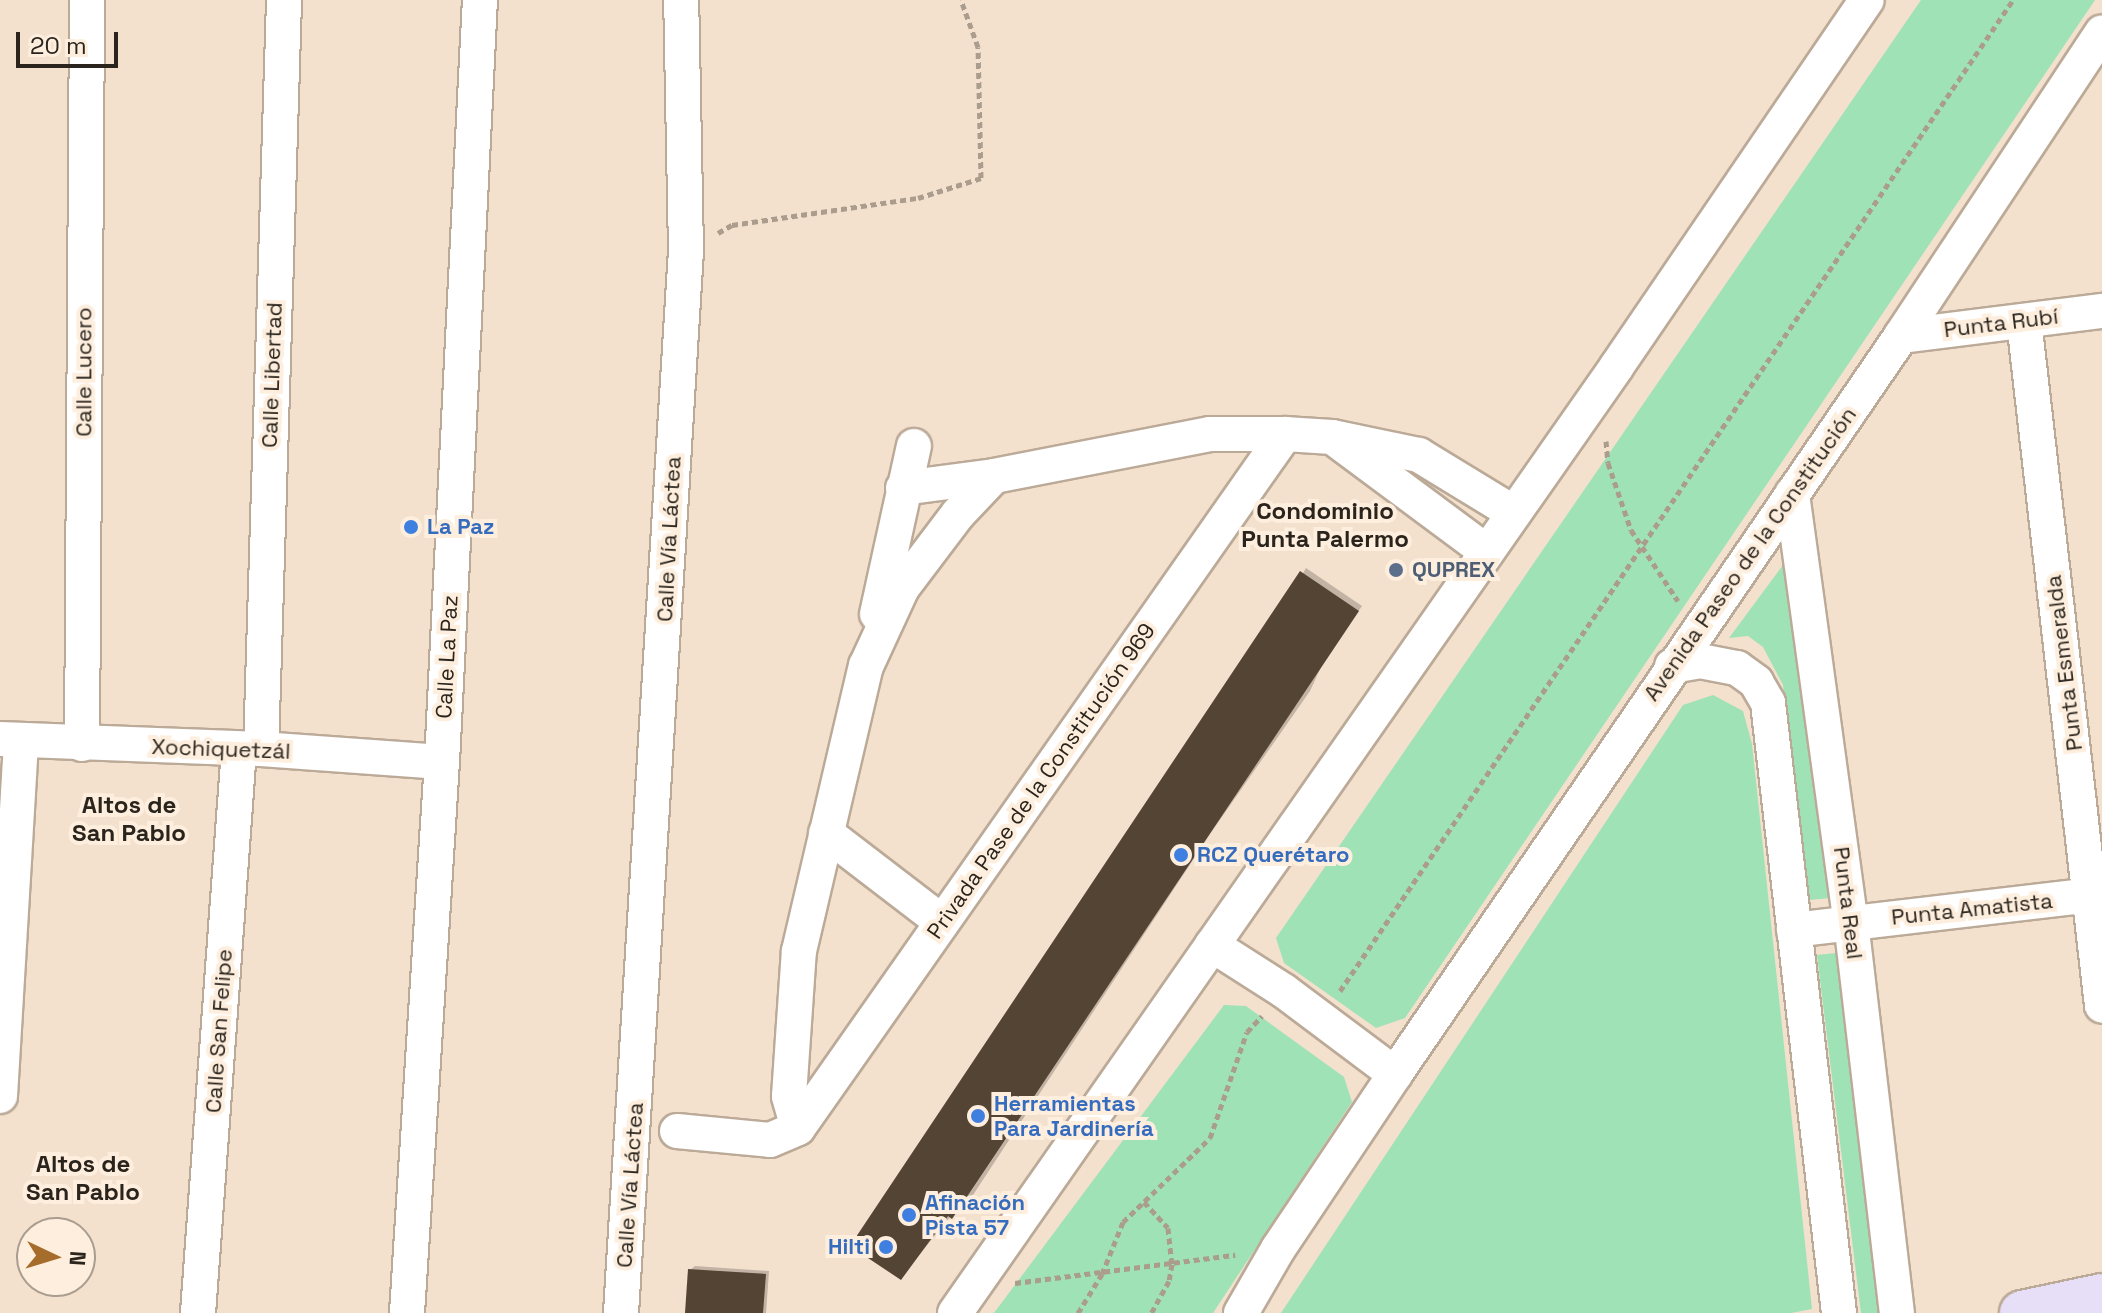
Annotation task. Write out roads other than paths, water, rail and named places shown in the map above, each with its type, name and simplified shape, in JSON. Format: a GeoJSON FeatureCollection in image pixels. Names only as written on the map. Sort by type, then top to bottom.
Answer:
{"type":"FeatureCollection","features":[{"type":"Feature","properties":{"kind":"main road"},"geometry":{"type":"LineString","coordinates":[[2022,1313],[2102,1296]]}},
{"type":"Feature","properties":{"kind":"street","name":"Calle Lucero"},"geometry":{"type":"LineString","coordinates":[[82,744],[87,0]]}},
{"type":"Feature","properties":{"kind":"street","name":"Calle Libertad"},"geometry":{"type":"LineString","coordinates":[[250,749],[284,0]]}},
{"type":"Feature","properties":{"kind":"street","name":"Calle La Paz"},"geometry":{"type":"LineString","coordinates":[[407,1313],[442,762],[480,0]]}},
{"type":"Feature","properties":{"kind":"street","name":"Calle Vía Láctea"},"geometry":{"type":"LineString","coordinates":[[621,1313],[686,251],[681,0]]}},
{"type":"Feature","properties":{"kind":"street"},"geometry":{"type":"LineString","coordinates":[[955,1313],[1602,388],[1867,0]]}},
{"type":"Feature","properties":{"kind":"street","name":"Avenida Paseo de la Constitución"},"geometry":{"type":"LineString","coordinates":[[1241,1313],[1278,1249],[1395,1074],[1901,336],[2102,32]]}},
{"type":"Feature","properties":{"kind":"street","name":"Punta Rubí"},"geometry":{"type":"LineString","coordinates":[[1901,336],[2102,311]]}},
{"type":"Feature","properties":{"kind":"street","name":"Punta Esmeralda"},"geometry":{"type":"LineString","coordinates":[[2024,321],[2096,895],[2102,1006]]}},
{"type":"Feature","properties":{"kind":"street"},"geometry":{"type":"LineString","coordinates":[[903,488],[994,476],[1210,434],[1285,434],[1332,437],[1419,455],[1514,513]]}},
{"type":"Feature","properties":{"kind":"street","name":"Privada Pase de la Constitución 969"},"geometry":{"type":"LineString","coordinates":[[798,1128],[1285,434]]}},
{"type":"Feature","properties":{"kind":"street"},"geometry":{"type":"LineString","coordinates":[[1332,437],[1487,552]]}},
{"type":"Feature","properties":{"kind":"street"},"geometry":{"type":"LineString","coordinates":[[677,1131],[770,1140],[798,1128],[789,1096],[799,951],[914,446]]}},
{"type":"Feature","properties":{"kind":"street"},"geometry":{"type":"LineString","coordinates":[[866,666],[902,588],[958,514],[994,476]]}},
{"type":"Feature","properties":{"kind":"street","name":"Punta Real"},"geometry":{"type":"LineString","coordinates":[[1792,494],[1851,922],[1897,1313]]}},
{"type":"Feature","properties":{"kind":"street"},"geometry":{"type":"LineString","coordinates":[[1672,666],[1700,661],[1737,668],[1756,682],[1768,703],[1839,1313]]}},
{"type":"Feature","properties":{"kind":"street","name":"Xochiquetzál"},"geometry":{"type":"LineString","coordinates":[[11,740],[250,749],[442,762]]}},
{"type":"Feature","properties":{"kind":"street"},"geometry":{"type":"LineString","coordinates":[[0,1096],[11,740]]}},
{"type":"Feature","properties":{"kind":"street","name":"Calle San Felipe"},"geometry":{"type":"LineString","coordinates":[[198,1313],[250,749]]}},
{"type":"Feature","properties":{"kind":"street"},"geometry":{"type":"LineString","coordinates":[[826,833],[942,922]]}},
{"type":"Feature","properties":{"kind":"street","name":"Punta Amatista"},"geometry":{"type":"LineString","coordinates":[[1794,930],[2096,895]]}},
{"type":"Feature","properties":{"kind":"street"},"geometry":{"type":"LineString","coordinates":[[1212,945],[1284,991],[1395,1074]]}},
{"type":"Feature","properties":{"kind":"place","name":"La Paz"},"geometry":{"type":"Point","coordinates":[411,527]}},
{"type":"Feature","properties":{"kind":"place","name":"QUPREX"},"geometry":{"type":"Point","coordinates":[1396,570]}},
{"type":"Feature","properties":{"kind":"place","name":"RCZ Querétaro"},"geometry":{"type":"Point","coordinates":[1181,855]}},
{"type":"Feature","properties":{"kind":"place","name":"Herramientas Para Jardinería"},"geometry":{"type":"Point","coordinates":[978,1116]}},
{"type":"Feature","properties":{"kind":"place","name":"Afinación Pista 57"},"geometry":{"type":"Point","coordinates":[909,1215]}},
{"type":"Feature","properties":{"kind":"place","name":"Hilti"},"geometry":{"type":"Point","coordinates":[886,1247]}},
{"type":"Feature","properties":{"kind":"district","name":"Condominio Punta Palermo"},"geometry":{"type":"Point","coordinates":[1325,525]}},
{"type":"Feature","properties":{"kind":"district","name":"Altos de San Pablo"},"geometry":{"type":"Point","coordinates":[129,819]}},
{"type":"Feature","properties":{"kind":"district","name":"Altos de San Pablo"},"geometry":{"type":"Point","coordinates":[83,1178]}}]}
